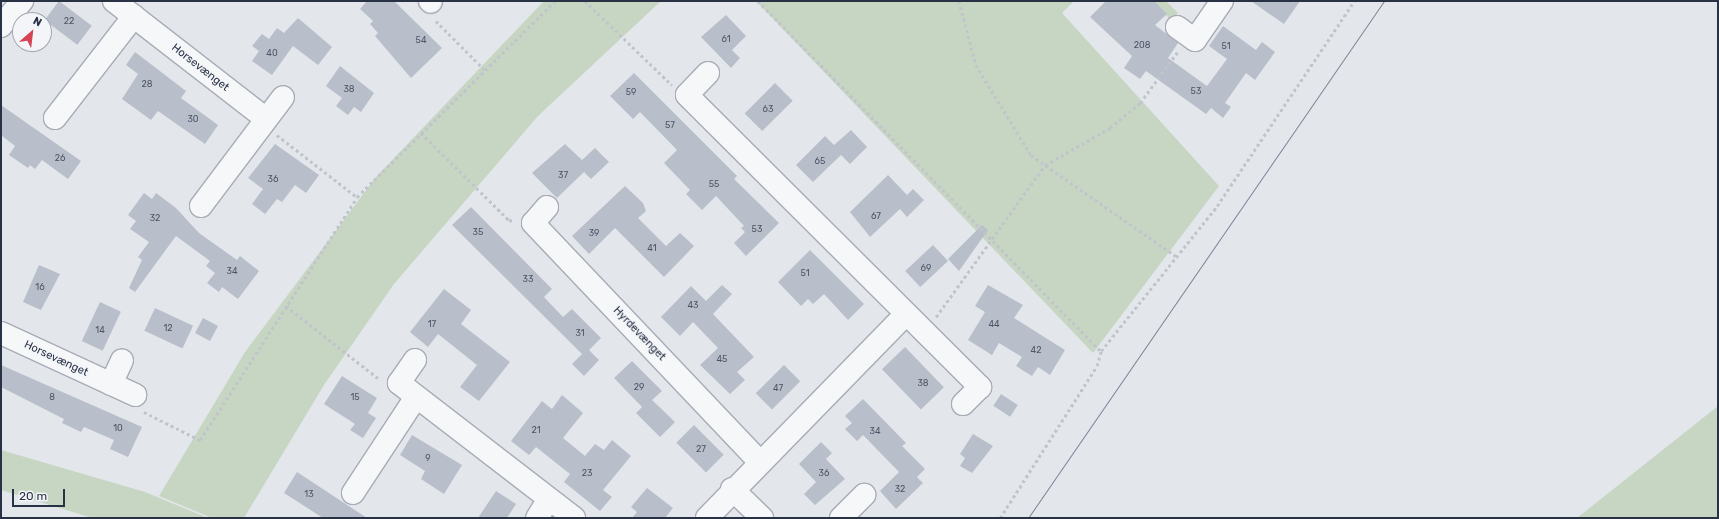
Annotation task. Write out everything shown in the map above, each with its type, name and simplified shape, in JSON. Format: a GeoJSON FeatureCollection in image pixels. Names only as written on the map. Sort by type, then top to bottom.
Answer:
{"type":"FeatureCollection","features":[{"type":"Feature","properties":{"kind":"street"},"geometry":{"type":"LineString","coordinates":[[1,26],[22,1]]}},
{"type":"Feature","properties":{"kind":"street","name":"Horsevænget"},"geometry":{"type":"LineString","coordinates":[[114,1],[266,119]]}},
{"type":"Feature","properties":{"kind":"street"},"geometry":{"type":"LineString","coordinates":[[1183,32],[1195,40],[1222,1]]}},
{"type":"Feature","properties":{"kind":"street"},"geometry":{"type":"LineString","coordinates":[[54,118],[134,16]]}},
{"type":"Feature","properties":{"kind":"street"},"geometry":{"type":"LineString","coordinates":[[708,73],[687,95],[980,387],[963,404]]}},
{"type":"Feature","properties":{"kind":"street"},"geometry":{"type":"LineString","coordinates":[[201,206],[283,97]]}},
{"type":"Feature","properties":{"kind":"street","name":"Hyrdevænget"},"geometry":{"type":"LineString","coordinates":[[540,215],[759,461]]}},
{"type":"Feature","properties":{"kind":"street"},"geometry":{"type":"LineString","coordinates":[[707,518],[759,461],[906,314]]}},
{"type":"Feature","properties":{"kind":"street","name":"Horsevænget"},"geometry":{"type":"LineString","coordinates":[[1,333],[135,395]]}},
{"type":"Feature","properties":{"kind":"street"},"geometry":{"type":"LineString","coordinates":[[111,384],[122,360]]}},
{"type":"Feature","properties":{"kind":"street"},"geometry":{"type":"LineString","coordinates":[[415,360],[399,383],[574,518]]}},
{"type":"Feature","properties":{"kind":"street"},"geometry":{"type":"LineString","coordinates":[[353,493],[416,397]]}},
{"type":"Feature","properties":{"kind":"street"},"geometry":{"type":"LineString","coordinates":[[732,489],[762,518]]}},
{"type":"Feature","properties":{"kind":"street"},"geometry":{"type":"LineString","coordinates":[[841,518],[864,495]]}},
{"type":"Feature","properties":{"kind":"street"},"geometry":{"type":"LineString","coordinates":[[537,518],[549,499]]}},
{"type":"Feature","properties":{"kind":"path"},"geometry":{"type":"LineString","coordinates":[[200,440],[357,197],[555,1]]}},
{"type":"Feature","properties":{"kind":"path"},"geometry":{"type":"LineString","coordinates":[[585,1],[662,78],[687,95]]}},
{"type":"Feature","properties":{"kind":"path"},"geometry":{"type":"LineString","coordinates":[[758,1],[1101,351]]}},
{"type":"Feature","properties":{"kind":"path"},"geometry":{"type":"LineString","coordinates":[[959,1],[976,65],[1031,155],[1176,256]]}},
{"type":"Feature","properties":{"kind":"path"},"geometry":{"type":"LineString","coordinates":[[1000,518],[1093,373],[1101,351],[1217,206],[1354,1]]}},
{"type":"Feature","properties":{"kind":"path"},"geometry":{"type":"LineString","coordinates":[[431,2],[428,13],[485,70]]}},
{"type":"Feature","properties":{"kind":"path"},"geometry":{"type":"LineString","coordinates":[[925,332],[990,237],[1045,165],[1110,128],[1140,102],[1183,32]]}},
{"type":"Feature","properties":{"kind":"path"},"geometry":{"type":"LineString","coordinates":[[266,119],[276,134],[357,197]]}},
{"type":"Feature","properties":{"kind":"path"},"geometry":{"type":"LineString","coordinates":[[421,132],[509,220],[540,215]]}},
{"type":"Feature","properties":{"kind":"path"},"geometry":{"type":"LineString","coordinates":[[286,306],[383,382],[399,383]]}},
{"type":"Feature","properties":{"kind":"green space"},"geometry":{"type":"Polygon","coordinates":[[[544,1],[661,1],[538,116],[394,284],[324,385],[244,518],[212,518],[159,496],[245,352],[376,177],[544,1]]]}},
{"type":"Feature","properties":{"kind":"green space"},"geometry":{"type":"Polygon","coordinates":[[[756,1],[1074,1],[1062,13],[1219,186],[1093,353],[756,1]]]}},
{"type":"Feature","properties":{"kind":"green space"},"geometry":{"type":"Polygon","coordinates":[[[1152,1],[1166,1],[1178,13],[1172,21],[1152,1]]]}},
{"type":"Feature","properties":{"kind":"green space"},"geometry":{"type":"Polygon","coordinates":[[[1718,406],[1718,518],[1577,518],[1718,406]]]}},
{"type":"Feature","properties":{"kind":"green space"},"geometry":{"type":"Polygon","coordinates":[[[1,450],[145,492],[208,518],[92,518],[1,490],[1,450]]]}},
{"type":"Feature","properties":{"kind":"building"},"geometry":{"type":"Polygon","coordinates":[[[59,1],[92,26],[77,45],[52,26],[52,12],[51,12],[59,1]]]}},
{"type":"Feature","properties":{"kind":"building"},"geometry":{"type":"Polygon","coordinates":[[[367,1],[394,1],[442,48],[411,78],[375,36],[378,33],[370,24],[373,21],[360,9],[367,1]]]}},
{"type":"Feature","properties":{"kind":"building"},"geometry":{"type":"Polygon","coordinates":[[[1106,1],[1154,1],[1167,14],[1155,25],[1178,43],[1168,58],[1207,86],[1227,59],[1209,46],[1223,26],[1256,50],[1262,42],[1275,52],[1255,80],[1246,73],[1225,103],[1231,107],[1223,118],[1211,108],[1206,114],[1146,71],[1140,79],[1124,68],[1132,56],[1090,17],[1106,1]]]}},
{"type":"Feature","properties":{"kind":"building"},"geometry":{"type":"Polygon","coordinates":[[[1251,1],[1300,1],[1284,24],[1251,1]]]}},
{"type":"Feature","properties":{"kind":"building"},"geometry":{"type":"Polygon","coordinates":[[[726,15],[746,36],[732,50],[740,58],[731,68],[701,37],[726,15]]]}},
{"type":"Feature","properties":{"kind":"building"},"geometry":{"type":"Polygon","coordinates":[[[298,18],[332,47],[318,65],[293,46],[272,75],[252,61],[259,51],[252,46],[262,34],[269,39],[277,28],[284,33],[298,18]]]}},
{"type":"Feature","properties":{"kind":"building"},"geometry":{"type":"Polygon","coordinates":[[[135,52],[186,91],[181,98],[218,125],[205,144],[158,111],[151,120],[122,99],[138,74],[126,65],[135,52]]]}},
{"type":"Feature","properties":{"kind":"building"},"geometry":{"type":"Polygon","coordinates":[[[340,66],[374,93],[361,112],[354,107],[348,115],[336,106],[342,98],[326,86],[340,66]]]}},
{"type":"Feature","properties":{"kind":"building"},"geometry":{"type":"Polygon","coordinates":[[[634,73],[737,176],[734,179],[779,223],[746,256],[734,243],[745,232],[741,228],[744,226],[716,196],[702,210],[686,194],[690,190],[664,163],[677,150],[640,112],[633,119],[610,96],[634,73]]]}},
{"type":"Feature","properties":{"kind":"building"},"geometry":{"type":"Polygon","coordinates":[[[775,83],[793,101],[762,131],[745,113],[775,83]]]}},
{"type":"Feature","properties":{"kind":"building"},"geometry":{"type":"Polygon","coordinates":[[[1,105],[81,161],[68,179],[42,160],[35,169],[30,165],[28,168],[9,155],[15,146],[1,135],[1,105]]]}},
{"type":"Feature","properties":{"kind":"building"},"geometry":{"type":"Polygon","coordinates":[[[851,130],[867,147],[850,164],[841,155],[813,182],[796,165],[825,136],[834,145],[851,130]]]}},
{"type":"Feature","properties":{"kind":"building"},"geometry":{"type":"Polygon","coordinates":[[[275,144],[319,175],[306,193],[295,185],[282,202],[277,199],[265,214],[252,204],[263,189],[248,178],[275,144]]]}},
{"type":"Feature","properties":{"kind":"building"},"geometry":{"type":"Polygon","coordinates":[[[565,144],[582,160],[595,148],[609,162],[591,179],[584,172],[557,198],[532,173],[565,144]]]}},
{"type":"Feature","properties":{"kind":"building"},"geometry":{"type":"Polygon","coordinates":[[[888,175],[907,195],[913,189],[924,200],[907,217],[900,209],[870,237],[850,212],[888,175]]]}},
{"type":"Feature","properties":{"kind":"building"},"geometry":{"type":"Polygon","coordinates":[[[625,186],[643,203],[646,211],[638,218],[666,246],[680,233],[694,246],[664,277],[615,228],[589,254],[572,236],[625,186]]]}},
{"type":"Feature","properties":{"kind":"building"},"geometry":{"type":"Polygon","coordinates":[[[144,193],[152,199],[156,193],[176,208],[199,233],[237,260],[240,256],[259,271],[238,299],[222,287],[219,292],[207,283],[215,273],[206,266],[210,261],[176,236],[135,292],[129,288],[142,260],[138,257],[149,242],[130,229],[136,221],[128,215],[144,193]]]}},
{"type":"Feature","properties":{"kind":"building"},"geometry":{"type":"Polygon","coordinates":[[[471,207],[552,289],[544,297],[563,317],[572,309],[601,338],[589,350],[599,360],[584,376],[572,364],[582,354],[452,225],[471,207]]]}},
{"type":"Feature","properties":{"kind":"building"},"geometry":{"type":"Polygon","coordinates":[[[982,225],[988,230],[959,271],[948,259],[982,225]]]}},
{"type":"Feature","properties":{"kind":"building"},"geometry":{"type":"Polygon","coordinates":[[[933,245],[948,261],[920,287],[905,271],[933,245]]]}},
{"type":"Feature","properties":{"kind":"building"},"geometry":{"type":"Polygon","coordinates":[[[810,250],[864,304],[848,320],[824,294],[813,304],[808,299],[801,306],[778,282],[810,250]]]}},
{"type":"Feature","properties":{"kind":"building"},"geometry":{"type":"Polygon","coordinates":[[[39,265],[60,274],[41,310],[23,302],[39,265]]]}},
{"type":"Feature","properties":{"kind":"building"},"geometry":{"type":"Polygon","coordinates":[[[722,285],[732,294],[713,314],[754,357],[737,372],[745,380],[730,394],[700,365],[718,348],[693,322],[680,336],[661,317],[691,286],[706,301],[722,285]]]}},
{"type":"Feature","properties":{"kind":"building"},"geometry":{"type":"Polygon","coordinates":[[[988,285],[1023,305],[1014,318],[1065,350],[1050,375],[1038,367],[1032,376],[1016,366],[1022,357],[999,343],[992,355],[968,340],[985,312],[975,306],[988,285]]]}},
{"type":"Feature","properties":{"kind":"building"},"geometry":{"type":"Polygon","coordinates":[[[444,289],[471,310],[461,324],[510,362],[479,401],[460,387],[477,365],[438,334],[428,347],[410,332],[444,289]]]}},
{"type":"Feature","properties":{"kind":"building"},"geometry":{"type":"Polygon","coordinates":[[[100,302],[121,312],[103,351],[82,341],[100,302]]]}},
{"type":"Feature","properties":{"kind":"building"},"geometry":{"type":"Polygon","coordinates":[[[155,308],[193,326],[182,348],[144,331],[155,308]]]}},
{"type":"Feature","properties":{"kind":"building"},"geometry":{"type":"Polygon","coordinates":[[[203,318],[218,326],[210,341],[195,333],[203,318]]]}},
{"type":"Feature","properties":{"kind":"building"},"geometry":{"type":"Polygon","coordinates":[[[905,347],[944,387],[921,410],[882,369],[905,347]]]}},
{"type":"Feature","properties":{"kind":"building"},"geometry":{"type":"Polygon","coordinates":[[[632,361],[662,391],[652,400],[675,422],[660,437],[636,413],[642,407],[614,378],[632,361]]]}},
{"type":"Feature","properties":{"kind":"building"},"geometry":{"type":"Polygon","coordinates":[[[1,365],[142,427],[128,457],[110,449],[114,440],[84,427],[81,432],[62,423],[64,419],[1,387],[1,365]]]}},
{"type":"Feature","properties":{"kind":"building"},"geometry":{"type":"Polygon","coordinates":[[[784,365],[800,381],[772,410],[756,393],[784,365]]]}},
{"type":"Feature","properties":{"kind":"building"},"geometry":{"type":"Polygon","coordinates":[[[342,376],[377,398],[368,413],[376,418],[363,438],[350,430],[355,424],[324,404],[342,376]]]}},
{"type":"Feature","properties":{"kind":"building"},"geometry":{"type":"Polygon","coordinates":[[[1001,394],[1018,405],[1010,417],[993,406],[1001,394]]]}},
{"type":"Feature","properties":{"kind":"building"},"geometry":{"type":"Polygon","coordinates":[[[562,395],[583,413],[563,438],[585,456],[595,444],[604,450],[612,440],[631,456],[603,490],[612,497],[600,511],[564,482],[570,474],[536,447],[529,455],[511,441],[542,401],[552,409],[562,395]]]}},
{"type":"Feature","properties":{"kind":"building"},"geometry":{"type":"Polygon","coordinates":[[[863,399],[906,443],[902,446],[925,469],[917,477],[923,483],[896,509],[880,491],[899,472],[863,435],[857,441],[845,429],[852,423],[845,416],[863,399]]]}},
{"type":"Feature","properties":{"kind":"building"},"geometry":{"type":"Polygon","coordinates":[[[694,425],[724,455],[706,472],[676,443],[694,425]]]}},
{"type":"Feature","properties":{"kind":"building"},"geometry":{"type":"Polygon","coordinates":[[[973,434],[993,446],[972,473],[960,466],[965,458],[960,454],[973,434]]]}},
{"type":"Feature","properties":{"kind":"building"},"geometry":{"type":"Polygon","coordinates":[[[412,435],[462,465],[444,494],[421,479],[425,471],[400,455],[412,435]]]}},
{"type":"Feature","properties":{"kind":"building"},"geometry":{"type":"Polygon","coordinates":[[[821,442],[832,453],[826,459],[845,479],[815,505],[804,494],[816,482],[799,464],[821,442]]]}},
{"type":"Feature","properties":{"kind":"building"},"geometry":{"type":"Polygon","coordinates":[[[297,472],[367,518],[323,518],[284,493],[297,472]]]}},
{"type":"Feature","properties":{"kind":"building"},"geometry":{"type":"Polygon","coordinates":[[[647,488],[673,508],[665,518],[632,518],[637,512],[631,507],[647,488]]]}},
{"type":"Feature","properties":{"kind":"building"},"geometry":{"type":"Polygon","coordinates":[[[496,491],[516,504],[507,518],[478,518],[496,491]]]}},
{"type":"Feature","properties":{"kind":"tram line"},"geometry":{"type":"LineString","coordinates":[[1028,518],[1384,1]]}}]}
